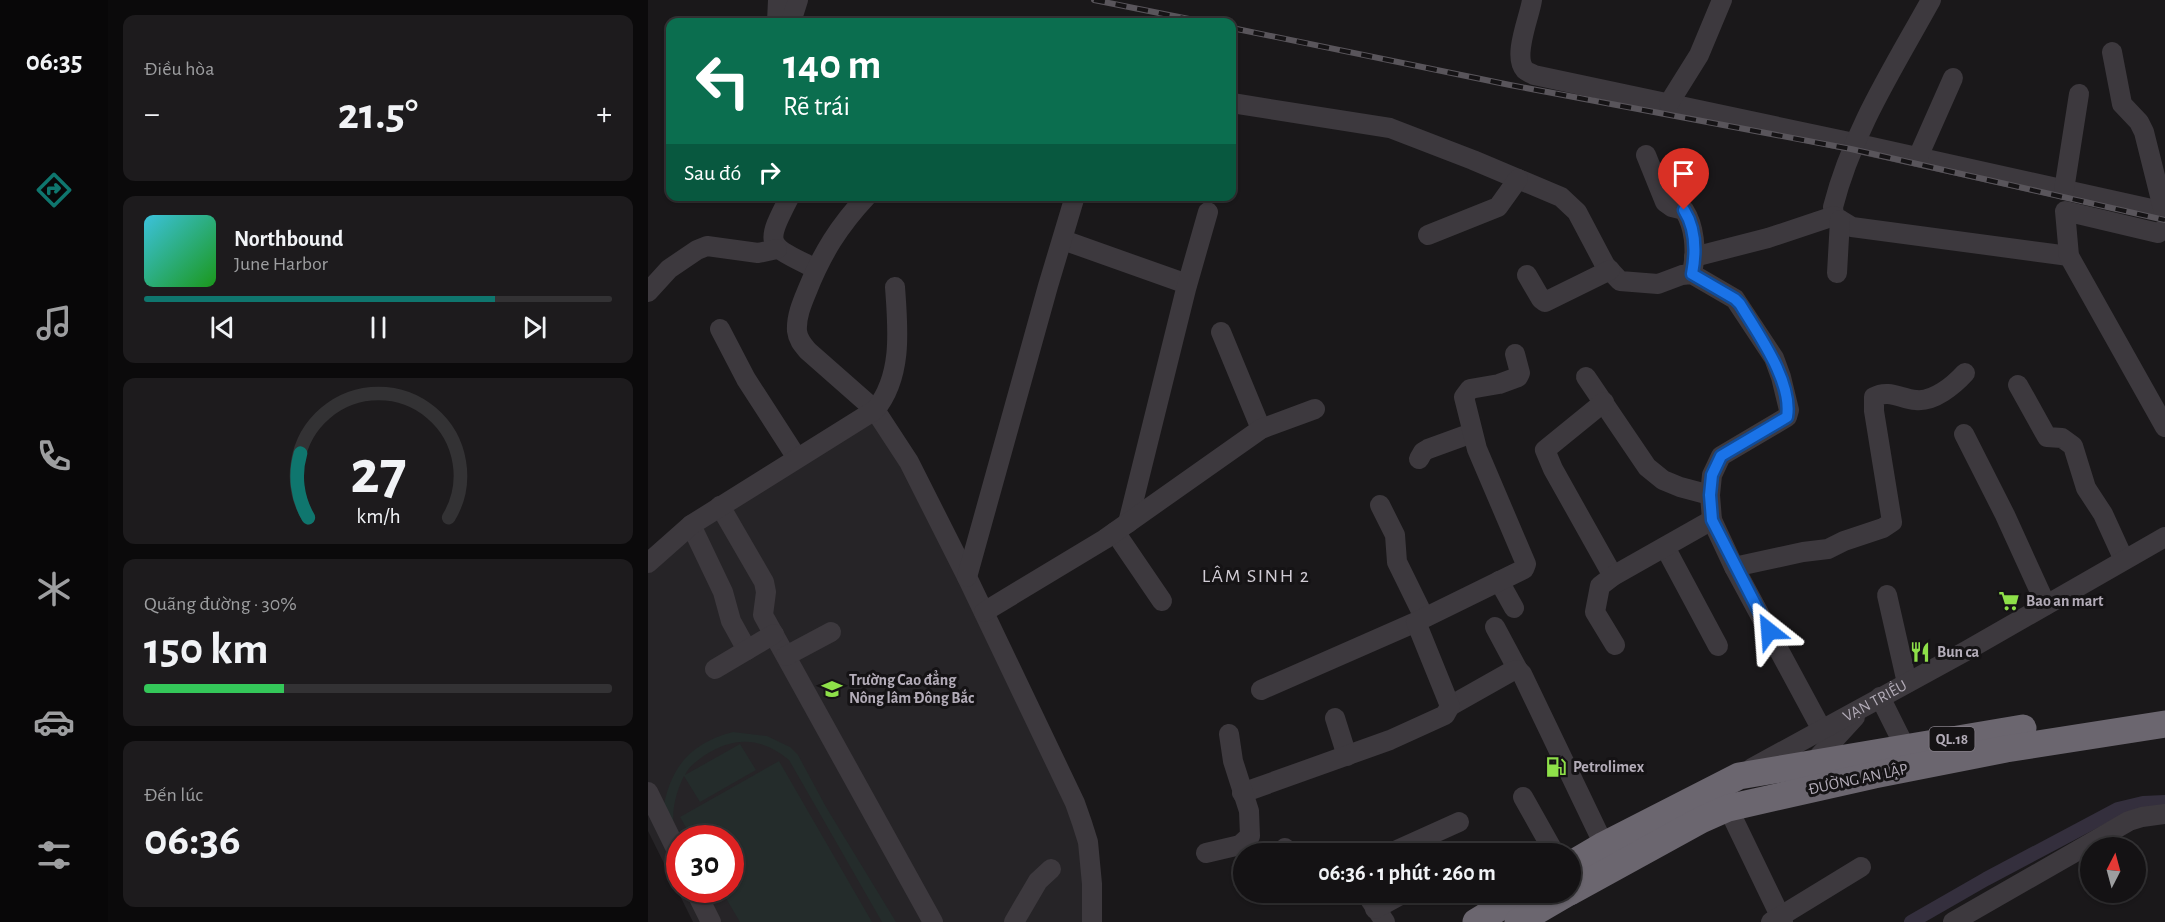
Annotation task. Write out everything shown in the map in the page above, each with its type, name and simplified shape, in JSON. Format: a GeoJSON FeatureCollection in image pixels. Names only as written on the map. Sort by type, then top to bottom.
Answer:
{"type":"FeatureCollection","features":[{"type":"Feature","properties":{"kind":"highway","name":"ĐƯỜNG AN LẬP"},"geometry":{"type":"LineString","coordinates":[[1581,859],[1739,776],[2165,706]]}},
{"type":"Feature","properties":{"kind":"highway","name":"ĐƯỜNG AN LẬP"},"geometry":{"type":"LineString","coordinates":[[1581,886],[1691,825],[1735,807],[1874,775],[2006,749],[2165,724]]}},
{"type":"Feature","properties":{"kind":"highway"},"geometry":{"type":"LineString","coordinates":[[1735,807],[1739,776]]}},
{"type":"Feature","properties":{"kind":"highway"},"geometry":{"type":"LineString","coordinates":[[1476,922],[1507,903]]}},
{"type":"Feature","properties":{"kind":"highway","name":"ĐƯỜNG AN LẬP"},"geometry":{"type":"LineString","coordinates":[[1518,922],[1551,903]]}},
{"type":"Feature","properties":{"kind":"street"},"geometry":{"type":"LineString","coordinates":[[777,18],[778,0]]}},
{"type":"Feature","properties":{"kind":"street"},"geometry":{"type":"LineString","coordinates":[[792,18],[798,0]]}},
{"type":"Feature","properties":{"kind":"street"},"geometry":{"type":"LineString","coordinates":[[1533,0],[1522,43],[1522,63],[1525,70],[1534,75],[2064,190],[2165,218]]}},
{"type":"Feature","properties":{"kind":"street"},"geometry":{"type":"LineString","coordinates":[[1669,103],[1699,55],[1722,0]]}},
{"type":"Feature","properties":{"kind":"street"},"geometry":{"type":"LineString","coordinates":[[1837,273],[1837,218],[1833,207],[1837,191],[1854,143],[1931,0]]}},
{"type":"Feature","properties":{"kind":"street"},"geometry":{"type":"LineString","coordinates":[[2112,52],[2122,104],[2139,122],[2144,132],[2165,218],[2158,233],[2066,211],[2069,256],[2165,427]]}},
{"type":"Feature","properties":{"kind":"street"},"geometry":{"type":"LineString","coordinates":[[1918,157],[1953,78]]}},
{"type":"Feature","properties":{"kind":"street"},"geometry":{"type":"LineString","coordinates":[[2064,190],[2079,94]]}},
{"type":"Feature","properties":{"kind":"street"},"geometry":{"type":"LineString","coordinates":[[1236,104],[1390,128],[1561,198],[1577,212],[1605,265],[1620,281],[1658,284],[1683,275],[1693,265],[1768,238],[1837,218],[1852,227],[2069,256]]}},
{"type":"Feature","properties":{"kind":"street"},"geometry":{"type":"LineString","coordinates":[[1646,155],[1665,202],[1672,207],[1684,210],[1691,223],[1693,265],[1740,304],[1774,358],[1781,377],[1789,410],[1787,417],[1721,456],[1712,475],[1710,495],[1712,520],[1734,567],[1822,730]]}},
{"type":"Feature","properties":{"kind":"street"},"geometry":{"type":"LineString","coordinates":[[1428,235],[1498,207],[1518,179]]}},
{"type":"Feature","properties":{"kind":"street"},"geometry":{"type":"LineString","coordinates":[[786,201],[776,222],[773,243],[777,249],[816,269]]}},
{"type":"Feature","properties":{"kind":"street"},"geometry":{"type":"LineString","coordinates":[[862,201],[839,227],[816,269],[798,319],[797,332],[800,342],[876,410],[909,462],[1075,803],[1088,842],[1092,884],[1092,922]]}},
{"type":"Feature","properties":{"kind":"street"},"geometry":{"type":"LineString","coordinates":[[966,577],[1047,286],[1074,201]]}},
{"type":"Feature","properties":{"kind":"street"},"geometry":{"type":"LineString","coordinates":[[1162,601],[1121,528],[1208,212]]}},
{"type":"Feature","properties":{"kind":"street"},"geometry":{"type":"LineString","coordinates":[[1063,240],[1187,284]]}},
{"type":"Feature","properties":{"kind":"street"},"geometry":{"type":"LineString","coordinates":[[648,292],[669,269],[707,246],[758,253],[777,249]]}},
{"type":"Feature","properties":{"kind":"street"},"geometry":{"type":"LineString","coordinates":[[1527,275],[1545,302],[1610,270]]}},
{"type":"Feature","properties":{"kind":"street"},"geometry":{"type":"LineString","coordinates":[[648,563],[691,525],[876,410],[883,401],[889,386],[897,352],[896,287]]}},
{"type":"Feature","properties":{"kind":"street"},"geometry":{"type":"LineString","coordinates":[[720,329],[751,388],[797,458]]}},
{"type":"Feature","properties":{"kind":"street"},"geometry":{"type":"LineString","coordinates":[[1221,332],[1262,429]]}},
{"type":"Feature","properties":{"kind":"street"},"geometry":{"type":"LineString","coordinates":[[1261,690],[1420,620],[1524,569],[1526,564],[1472,433],[1464,397],[1470,389],[1499,384],[1518,377],[1520,373],[1515,354]]}},
{"type":"Feature","properties":{"kind":"street"},"geometry":{"type":"LineString","coordinates":[[1734,567],[1828,549],[1844,541],[1884,528],[1892,522],[1874,411],[1874,397],[1882,393],[1923,401],[1951,385],[1965,373]]}},
{"type":"Feature","properties":{"kind":"street"},"geometry":{"type":"LineString","coordinates":[[1586,376],[1647,467],[1663,480],[1710,495]]}},
{"type":"Feature","properties":{"kind":"street"},"geometry":{"type":"LineString","coordinates":[[2018,385],[2047,437],[2062,438],[2073,446],[2086,488],[2103,514],[2124,560]]}},
{"type":"Feature","properties":{"kind":"street"},"geometry":{"type":"LineString","coordinates":[[1604,402],[1545,450],[1553,469],[1613,576]]}},
{"type":"Feature","properties":{"kind":"street"},"geometry":{"type":"LineString","coordinates":[[984,612],[1121,528],[1262,429],[1314,409]]}},
{"type":"Feature","properties":{"kind":"street"},"geometry":{"type":"LineString","coordinates":[[1419,459],[1428,449],[1472,433]]}},
{"type":"Feature","properties":{"kind":"street"},"geometry":{"type":"LineString","coordinates":[[1964,434],[2006,515],[2046,605]]}},
{"type":"Feature","properties":{"kind":"street"},"geometry":{"type":"LineString","coordinates":[[720,506],[764,582],[766,592],[763,615],[933,922]]}},
{"type":"Feature","properties":{"kind":"street"},"geometry":{"type":"LineString","coordinates":[[1380,506],[1395,534],[1397,562],[1450,706]]}},
{"type":"Feature","properties":{"kind":"street"},"geometry":{"type":"LineString","coordinates":[[1616,645],[1595,612],[1600,586],[1613,576],[1712,520]]}},
{"type":"Feature","properties":{"kind":"street"},"geometry":{"type":"LineString","coordinates":[[691,525],[723,591],[731,621],[747,650]]}},
{"type":"Feature","properties":{"kind":"street","name":"VẠN TRIỀU"},"geometry":{"type":"LineString","coordinates":[[1739,776],[2165,537]]}},
{"type":"Feature","properties":{"kind":"street"},"geometry":{"type":"LineString","coordinates":[[1665,547],[1718,646]]}},
{"type":"Feature","properties":{"kind":"street"},"geometry":{"type":"LineString","coordinates":[[1499,581],[1514,608]]}},
{"type":"Feature","properties":{"kind":"street"},"geometry":{"type":"LineString","coordinates":[[1887,595],[1907,683]]}},
{"type":"Feature","properties":{"kind":"street"},"geometry":{"type":"LineString","coordinates":[[1495,627],[1522,674],[1604,845]]}},
{"type":"Feature","properties":{"kind":"street"},"geometry":{"type":"LineString","coordinates":[[786,656],[831,632]]}},
{"type":"Feature","properties":{"kind":"street"},"geometry":{"type":"LineString","coordinates":[[715,669],[774,634]]}},
{"type":"Feature","properties":{"kind":"street"},"geometry":{"type":"LineString","coordinates":[[1242,793],[1390,740],[1445,715],[1450,706],[1512,671],[1518,670]]}},
{"type":"Feature","properties":{"kind":"street"},"geometry":{"type":"LineString","coordinates":[[1784,795],[1874,701],[1905,747]]}},
{"type":"Feature","properties":{"kind":"street"},"geometry":{"type":"LineString","coordinates":[[1335,718],[1347,756]]}},
{"type":"Feature","properties":{"kind":"street"},"geometry":{"type":"LineString","coordinates":[[1206,853],[1240,844],[1250,836],[1249,811],[1233,761],[1229,734]]}},
{"type":"Feature","properties":{"kind":"street"},"geometry":{"type":"LineString","coordinates":[[648,792],[666,829]]}},
{"type":"Feature","properties":{"kind":"street"},"geometry":{"type":"LineString","coordinates":[[1523,796],[1549,843]]}},
{"type":"Feature","properties":{"kind":"street"},"geometry":{"type":"LineString","coordinates":[[1735,807],[1778,920],[1861,867]]}},
{"type":"Feature","properties":{"kind":"street"},"geometry":{"type":"LineString","coordinates":[[1953,922],[2129,821],[2165,814]]}},
{"type":"Feature","properties":{"kind":"street"},"geometry":{"type":"LineString","coordinates":[[1412,843],[1459,822]]}},
{"type":"Feature","properties":{"kind":"street"},"geometry":{"type":"LineString","coordinates":[[1014,922],[1038,881],[1051,869]]}},
{"type":"Feature","properties":{"kind":"street"},"geometry":{"type":"LineString","coordinates":[[702,903],[711,922]]}},
{"type":"Feature","properties":{"kind":"shaded area","name":"Trường Cao đẳng Nông lâm Đông Bắc"},"geometry":{"type":"Polygon","coordinates":[[[879,415],[1064,787],[1082,850],[1084,922],[693,922],[684,903],[744,903],[744,825],[666,825],[666,867],[648,831],[648,573],[685,536],[879,415]]]}},
{"type":"Feature","properties":{"kind":"shaded area"},"geometry":{"type":"Polygon","coordinates":[[[733,732],[767,736],[790,747],[798,755],[826,807],[896,922],[882,922],[789,760],[779,752],[758,743],[748,742],[737,742],[716,749],[691,766],[685,775],[740,744],[756,770],[700,802],[684,776],[675,800],[674,825],[662,815],[675,772],[692,752],[717,737],[733,732]]]}},
{"type":"Feature","properties":{"kind":"shaded area"},"geometry":{"type":"Polygon","coordinates":[[[779,761],[872,922],[740,922],[729,903],[744,903],[744,825],[685,825],[680,817],[779,761]]]}},
{"type":"Feature","properties":{"kind":"waterway"},"geometry":{"type":"LineString","coordinates":[[1911,922],[1986,879],[2118,809],[2143,803],[2165,802]]}},
{"type":"Feature","properties":{"kind":"railway"},"geometry":{"type":"LineString","coordinates":[[1094,0],[1184,18]]}},
{"type":"Feature","properties":{"kind":"railway"},"geometry":{"type":"LineString","coordinates":[[1236,29],[1510,85],[1851,149],[2165,220]]}},
{"type":"Feature","properties":{"kind":"place","name":"Bao an mart"},"geometry":{"type":"Point","coordinates":[2009,601]}},
{"type":"Feature","properties":{"kind":"place","name":"Bun ca"},"geometry":{"type":"Point","coordinates":[1920,652]}},
{"type":"Feature","properties":{"kind":"place","name":"Trường Cao đẳng Nông lâm Đông Bắc"},"geometry":{"type":"Point","coordinates":[832,689]}},
{"type":"Feature","properties":{"kind":"place","name":"Petrolimex"},"geometry":{"type":"Point","coordinates":[1556,767]}},
{"type":"Feature","properties":{"kind":"district","name":"LÂM SINH 2"},"geometry":{"type":"Point","coordinates":[1256,576]}},
{"type":"Feature","properties":{"kind":"route"},"geometry":{"type":"LineString","coordinates":[[1684,210],[1691,223],[1695,249],[1692,274],[1740,304],[1774,358],[1789,410],[1787,417],[1721,456],[1712,475],[1710,495],[1712,520],[1734,567],[1769,631]]}}]}
